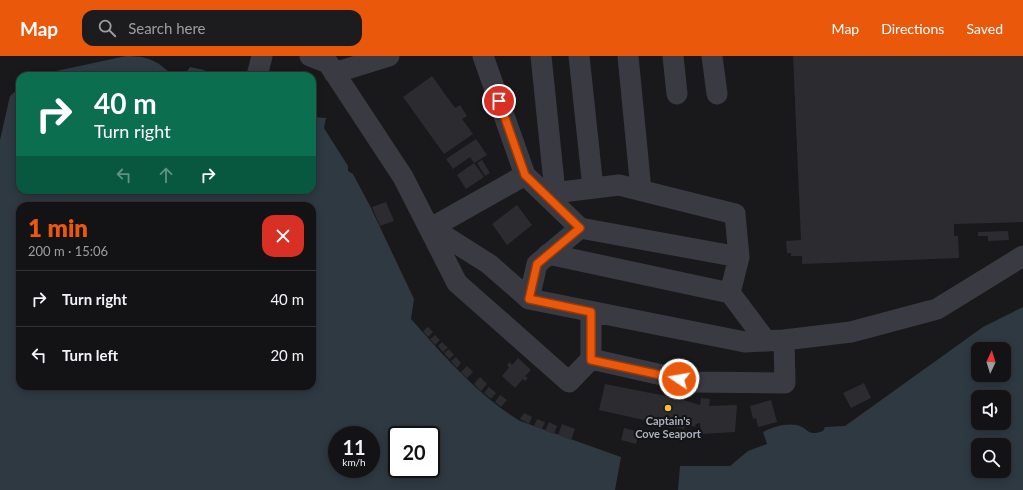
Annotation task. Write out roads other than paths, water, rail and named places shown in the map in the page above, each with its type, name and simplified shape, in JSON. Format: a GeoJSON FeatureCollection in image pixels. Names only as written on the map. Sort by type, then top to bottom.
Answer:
{"type":"FeatureCollection","features":[{"type":"Feature","properties":{"kind":"lane"},"geometry":{"type":"LineString","coordinates":[[258,72],[262,56]]}},
{"type":"Feature","properties":{"kind":"lane"},"geometry":{"type":"LineString","coordinates":[[310,56],[328,63],[404,177],[456,283],[569,382],[591,360],[591,312]]}},
{"type":"Feature","properties":{"kind":"lane"},"geometry":{"type":"LineString","coordinates":[[334,73],[389,56]]}},
{"type":"Feature","properties":{"kind":"lane"},"geometry":{"type":"LineString","coordinates":[[483,56],[525,175],[550,193],[580,228],[739,257]]}},
{"type":"Feature","properties":{"kind":"lane"},"geometry":{"type":"LineString","coordinates":[[541,56],[550,193]]}},
{"type":"Feature","properties":{"kind":"lane"},"geometry":{"type":"LineString","coordinates":[[579,56],[593,188]]}},
{"type":"Feature","properties":{"kind":"lane"},"geometry":{"type":"LineString","coordinates":[[628,56],[640,190]]}},
{"type":"Feature","properties":{"kind":"lane"},"geometry":{"type":"LineString","coordinates":[[673,56],[677,94]]}},
{"type":"Feature","properties":{"kind":"lane"},"geometry":{"type":"LineString","coordinates":[[712,56],[717,94]]}},
{"type":"Feature","properties":{"kind":"lane"},"geometry":{"type":"LineString","coordinates":[[429,227],[525,175]]}},
{"type":"Feature","properties":{"kind":"lane"},"geometry":{"type":"LineString","coordinates":[[550,193],[619,185],[734,214],[739,257],[730,293]]}},
{"type":"Feature","properties":{"kind":"lane"},"geometry":{"type":"LineString","coordinates":[[429,227],[489,264],[529,299],[745,342],[775,341],[851,332],[936,309],[1023,256]]}},
{"type":"Feature","properties":{"kind":"lane"},"geometry":{"type":"LineString","coordinates":[[529,299],[537,264],[580,228]]}},
{"type":"Feature","properties":{"kind":"lane"},"geometry":{"type":"LineString","coordinates":[[548,254],[730,293],[775,341],[785,383],[693,382],[591,360]]}},
{"type":"Feature","properties":{"kind":"place","name":"Captain's Cove Seaport"},"geometry":{"type":"Point","coordinates":[668,408]}}]}
